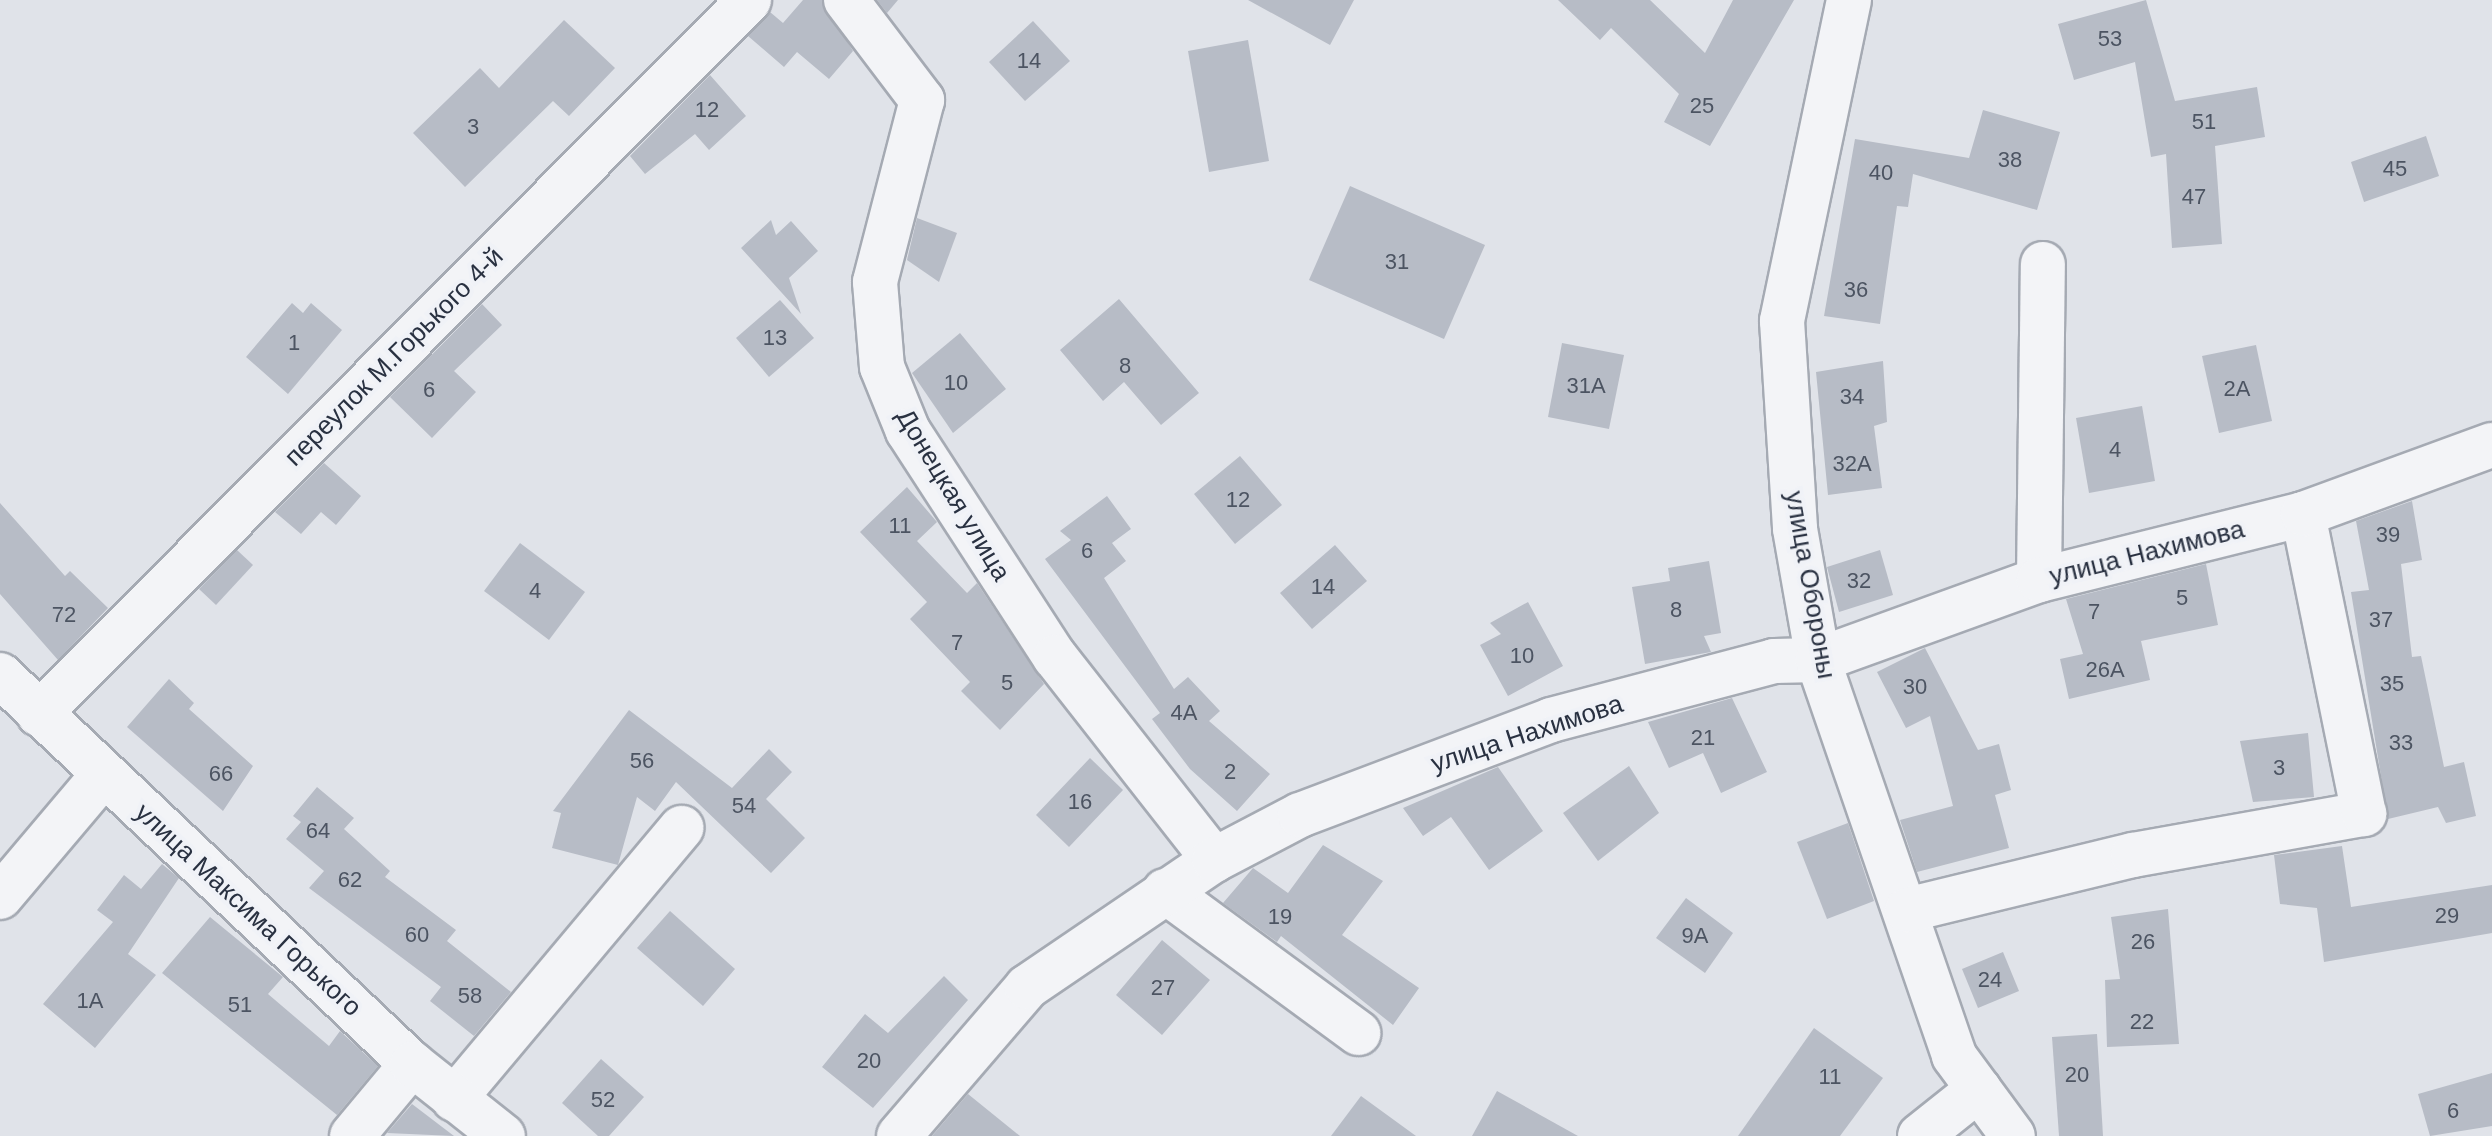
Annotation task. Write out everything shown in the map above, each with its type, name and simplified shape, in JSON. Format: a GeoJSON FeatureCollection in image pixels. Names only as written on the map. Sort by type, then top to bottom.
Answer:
{"type":"FeatureCollection","features":[{"type":"Feature","properties":{"kind":"street","name":"переулок М.Горького 4-й"},"geometry":{"type":"LineString","coordinates":[[39,714],[749,0]]}},
{"type":"Feature","properties":{"kind":"street","name":"Донецкая улица"},"geometry":{"type":"LineString","coordinates":[[846,0],[922,100],[875,282],[882,367],[908,431],[1055,657],[1214,860]]}},
{"type":"Feature","properties":{"kind":"street","name":"улица Обороны"},"geometry":{"type":"LineString","coordinates":[[1849,0],[1782,321],[1795,529],[1818,660],[1907,910],[1954,1056],[2013,1136]]}},
{"type":"Feature","properties":{"kind":"street"},"geometry":{"type":"LineString","coordinates":[[2039,580],[2043,264]]}},
{"type":"Feature","properties":{"kind":"street","name":"улица Нахимова"},"geometry":{"type":"LineString","coordinates":[[899,1136],[1027,987],[1214,860],[1300,815],[1551,720],[1774,661],[1818,660],[2039,580],[2303,514],[2492,445]]}},
{"type":"Feature","properties":{"kind":"street"},"geometry":{"type":"LineString","coordinates":[[1907,910],[2133,855],[2364,814],[2303,514]]}},
{"type":"Feature","properties":{"kind":"street","name":"улица Максима Горького"},"geometry":{"type":"LineString","coordinates":[[0,675],[412,1064],[503,1136]]}},
{"type":"Feature","properties":{"kind":"street"},"geometry":{"type":"LineString","coordinates":[[0,897],[104,774]]}},
{"type":"Feature","properties":{"kind":"street"},"geometry":{"type":"LineString","coordinates":[[454,1099],[681,828]]}},
{"type":"Feature","properties":{"kind":"street"},"geometry":{"type":"LineString","coordinates":[[1165,891],[1358,1033]]}},
{"type":"Feature","properties":{"kind":"street"},"geometry":{"type":"LineString","coordinates":[[352,1136],[412,1064]]}},
{"type":"Feature","properties":{"kind":"street"},"geometry":{"type":"LineString","coordinates":[[1920,1136],[1979,1089]]}},
{"type":"Feature","properties":{"kind":"building"},"geometry":{"type":"Polygon","coordinates":[[[803,0],[822,0],[853,51],[829,79],[797,52],[784,67],[748,36],[770,12],[783,23],[803,0]]]}},
{"type":"Feature","properties":{"kind":"building"},"geometry":{"type":"Polygon","coordinates":[[[877,0],[898,0],[887,13],[877,0]]]}},
{"type":"Feature","properties":{"kind":"building"},"geometry":{"type":"Polygon","coordinates":[[[1248,0],[1354,0],[1330,45],[1248,0]]]}},
{"type":"Feature","properties":{"kind":"building"},"geometry":{"type":"Polygon","coordinates":[[[1558,0],[1650,0],[1705,53],[1733,0],[1794,0],[1710,146],[1664,122],[1679,94],[1611,28],[1600,40],[1558,0]]]}},
{"type":"Feature","properties":{"kind":"building"},"geometry":{"type":"Polygon","coordinates":[[[2146,0],[2175,101],[2257,87],[2265,137],[2215,146],[2222,244],[2172,248],[2166,154],[2151,157],[2135,62],[2074,80],[2058,24],[2146,0]]]}},
{"type":"Feature","properties":{"kind":"building"},"geometry":{"type":"Polygon","coordinates":[[[564,20],[615,68],[569,116],[553,101],[465,187],[413,133],[480,68],[499,88],[564,20]]]}},
{"type":"Feature","properties":{"kind":"building"},"geometry":{"type":"Polygon","coordinates":[[[1033,21],[1070,61],[1025,101],[989,62],[1033,21]]]}},
{"type":"Feature","properties":{"kind":"building"},"geometry":{"type":"Polygon","coordinates":[[[1248,40],[1269,161],[1209,172],[1188,51],[1248,40]]]}},
{"type":"Feature","properties":{"kind":"building"},"geometry":{"type":"Polygon","coordinates":[[[710,75],[746,116],[709,150],[695,134],[645,174],[630,156],[710,75]]]}},
{"type":"Feature","properties":{"kind":"building"},"geometry":{"type":"Polygon","coordinates":[[[1983,110],[2060,132],[2037,210],[1913,174],[1908,207],[1897,206],[1880,324],[1824,316],[1855,139],[1969,158],[1983,110]]]}},
{"type":"Feature","properties":{"kind":"building"},"geometry":{"type":"Polygon","coordinates":[[[2426,136],[2439,176],[2364,202],[2351,162],[2426,136]]]}},
{"type":"Feature","properties":{"kind":"building"},"geometry":{"type":"Polygon","coordinates":[[[1350,186],[1485,245],[1444,339],[1309,280],[1350,186]]]}},
{"type":"Feature","properties":{"kind":"building"},"geometry":{"type":"Polygon","coordinates":[[[917,218],[957,233],[939,282],[907,260],[917,218]]]}},
{"type":"Feature","properties":{"kind":"building"},"geometry":{"type":"Polygon","coordinates":[[[771,220],[776,235],[791,221],[818,251],[789,278],[801,314],[741,248],[771,220]]]}},
{"type":"Feature","properties":{"kind":"building"},"geometry":{"type":"Polygon","coordinates":[[[1119,299],[1199,393],[1161,425],[1124,382],[1103,401],[1060,350],[1119,299]]]}},
{"type":"Feature","properties":{"kind":"building"},"geometry":{"type":"Polygon","coordinates":[[[780,300],[814,338],[769,377],[736,338],[780,300]]]}},
{"type":"Feature","properties":{"kind":"building"},"geometry":{"type":"Polygon","coordinates":[[[292,303],[303,313],[311,303],[342,330],[288,394],[246,357],[292,303]]]}},
{"type":"Feature","properties":{"kind":"building"},"geometry":{"type":"Polygon","coordinates":[[[482,304],[502,325],[454,371],[476,392],[432,438],[390,397],[482,304]]]}},
{"type":"Feature","properties":{"kind":"building"},"geometry":{"type":"Polygon","coordinates":[[[960,333],[1006,389],[953,433],[912,373],[960,333]]]}},
{"type":"Feature","properties":{"kind":"building"},"geometry":{"type":"Polygon","coordinates":[[[1562,343],[1624,355],[1609,429],[1548,417],[1562,343]]]}},
{"type":"Feature","properties":{"kind":"building"},"geometry":{"type":"Polygon","coordinates":[[[2256,345],[2272,421],[2219,433],[2202,356],[2256,345]]]}},
{"type":"Feature","properties":{"kind":"building"},"geometry":{"type":"Polygon","coordinates":[[[1883,361],[1887,422],[1874,426],[1882,488],[1828,495],[1816,372],[1883,361]]]}},
{"type":"Feature","properties":{"kind":"building"},"geometry":{"type":"Polygon","coordinates":[[[2142,406],[2155,481],[2089,493],[2076,418],[2142,406]]]}},
{"type":"Feature","properties":{"kind":"building"},"geometry":{"type":"Polygon","coordinates":[[[1240,456],[1282,505],[1235,544],[1194,494],[1240,456]]]}},
{"type":"Feature","properties":{"kind":"building"},"geometry":{"type":"Polygon","coordinates":[[[324,463],[361,496],[336,525],[321,512],[301,534],[275,512],[324,463]]]}},
{"type":"Feature","properties":{"kind":"building"},"geometry":{"type":"Polygon","coordinates":[[[907,487],[937,522],[917,541],[967,593],[977,583],[1044,684],[1000,730],[961,691],[970,682],[910,619],[927,602],[860,532],[907,487]]]}},
{"type":"Feature","properties":{"kind":"building"},"geometry":{"type":"Polygon","coordinates":[[[1107,496],[1131,529],[1112,543],[1126,561],[1104,578],[1174,689],[1188,677],[1220,711],[1209,721],[1270,774],[1237,811],[1190,769],[1152,719],[1160,713],[1045,559],[1071,540],[1060,531],[1107,496]]]}},
{"type":"Feature","properties":{"kind":"building"},"geometry":{"type":"Polygon","coordinates":[[[2412,501],[2422,560],[2401,564],[2412,657],[2421,656],[2444,767],[2464,762],[2476,816],[2446,823],[2438,807],[2388,819],[2351,592],[2369,590],[2356,521],[2412,501]]]}},
{"type":"Feature","properties":{"kind":"building"},"geometry":{"type":"Polygon","coordinates":[[[0,503],[65,576],[70,571],[108,608],[58,660],[0,594],[0,503]]]}},
{"type":"Feature","properties":{"kind":"building"},"geometry":{"type":"Polygon","coordinates":[[[520,543],[585,592],[549,640],[484,591],[520,543]]]}},
{"type":"Feature","properties":{"kind":"building"},"geometry":{"type":"Polygon","coordinates":[[[1335,545],[1367,581],[1312,629],[1280,593],[1335,545]]]}},
{"type":"Feature","properties":{"kind":"building"},"geometry":{"type":"Polygon","coordinates":[[[237,550],[253,565],[216,605],[199,589],[237,550]]]}},
{"type":"Feature","properties":{"kind":"building"},"geometry":{"type":"Polygon","coordinates":[[[1880,550],[1893,595],[1839,612],[1827,567],[1880,550]]]}},
{"type":"Feature","properties":{"kind":"building"},"geometry":{"type":"Polygon","coordinates":[[[1709,561],[1721,633],[1704,636],[1711,652],[1645,664],[1632,587],[1670,581],[1668,568],[1709,561]]]}},
{"type":"Feature","properties":{"kind":"building"},"geometry":{"type":"Polygon","coordinates":[[[2206,564],[2218,625],[2141,641],[2150,680],[2069,699],[2060,659],[2083,654],[2066,599],[2206,564]]]}},
{"type":"Feature","properties":{"kind":"building"},"geometry":{"type":"Polygon","coordinates":[[[1528,602],[1563,666],[1508,696],[1480,645],[1501,634],[1490,623],[1528,602]]]}},
{"type":"Feature","properties":{"kind":"building"},"geometry":{"type":"Polygon","coordinates":[[[1925,648],[1978,750],[1999,744],[2011,790],[1995,795],[2009,848],[1917,872],[1900,820],[1953,806],[1930,716],[1906,728],[1877,672],[1925,648]]]}},
{"type":"Feature","properties":{"kind":"building"},"geometry":{"type":"Polygon","coordinates":[[[169,679],[194,703],[189,709],[253,766],[223,811],[127,727],[169,679]]]}},
{"type":"Feature","properties":{"kind":"building"},"geometry":{"type":"Polygon","coordinates":[[[1732,698],[1767,772],[1721,793],[1703,753],[1669,768],[1648,722],[1732,698]]]}},
{"type":"Feature","properties":{"kind":"building"},"geometry":{"type":"Polygon","coordinates":[[[629,710],[732,788],[769,749],[792,772],[766,799],[805,838],[771,873],[676,782],[655,811],[637,797],[618,865],[552,848],[561,813],[553,811],[629,710]]]}},
{"type":"Feature","properties":{"kind":"building"},"geometry":{"type":"Polygon","coordinates":[[[2308,733],[2314,797],[2253,802],[2240,741],[2308,733]]]}},
{"type":"Feature","properties":{"kind":"building"},"geometry":{"type":"Polygon","coordinates":[[[1090,758],[1123,790],[1069,847],[1036,815],[1090,758]]]}},
{"type":"Feature","properties":{"kind":"building"},"geometry":{"type":"Polygon","coordinates":[[[1629,766],[1659,813],[1598,861],[1563,813],[1629,766]]]}},
{"type":"Feature","properties":{"kind":"building"},"geometry":{"type":"Polygon","coordinates":[[[1498,767],[1543,831],[1489,870],[1451,817],[1423,836],[1403,808],[1498,767]]]}},
{"type":"Feature","properties":{"kind":"building"},"geometry":{"type":"Polygon","coordinates":[[[317,787],[354,818],[344,829],[390,871],[385,877],[456,930],[447,941],[511,992],[474,1036],[430,1001],[441,987],[309,888],[324,871],[286,839],[301,822],[293,816],[317,787]]]}},
{"type":"Feature","properties":{"kind":"building"},"geometry":{"type":"Polygon","coordinates":[[[1848,823],[1874,901],[1827,919],[1797,842],[1848,823]]]}},
{"type":"Feature","properties":{"kind":"building"},"geometry":{"type":"Polygon","coordinates":[[[1323,845],[1383,881],[1342,935],[1419,988],[1393,1025],[1281,936],[1277,942],[1223,903],[1253,868],[1288,893],[1323,845]]]}},
{"type":"Feature","properties":{"kind":"building"},"geometry":{"type":"Polygon","coordinates":[[[2342,846],[2351,907],[2492,885],[2492,933],[2324,962],[2317,908],[2280,904],[2274,855],[2342,846]]]}},
{"type":"Feature","properties":{"kind":"building"},"geometry":{"type":"Polygon","coordinates":[[[162,864],[179,878],[128,954],[156,975],[95,1048],[43,1004],[113,922],[97,910],[124,875],[141,889],[162,864]]]}},
{"type":"Feature","properties":{"kind":"building"},"geometry":{"type":"Polygon","coordinates":[[[1686,898],[1733,933],[1705,973],[1656,938],[1686,898]]]}},
{"type":"Feature","properties":{"kind":"building"},"geometry":{"type":"Polygon","coordinates":[[[2168,909],[2179,1044],[2107,1047],[2105,980],[2120,979],[2111,917],[2168,909]]]}},
{"type":"Feature","properties":{"kind":"building"},"geometry":{"type":"Polygon","coordinates":[[[670,911],[735,969],[703,1006],[637,948],[670,911]]]}},
{"type":"Feature","properties":{"kind":"building"},"geometry":{"type":"Polygon","coordinates":[[[210,917],[283,977],[268,994],[329,1046],[340,1031],[378,1066],[337,1115],[162,973],[210,917]]]}},
{"type":"Feature","properties":{"kind":"building"},"geometry":{"type":"Polygon","coordinates":[[[1162,940],[1210,980],[1162,1035],[1116,995],[1162,940]]]}},
{"type":"Feature","properties":{"kind":"building"},"geometry":{"type":"Polygon","coordinates":[[[2003,952],[2019,991],[1978,1008],[1962,969],[2003,952]]]}},
{"type":"Feature","properties":{"kind":"building"},"geometry":{"type":"Polygon","coordinates":[[[944,976],[968,1000],[873,1108],[822,1067],[865,1014],[888,1033],[944,976]]]}},
{"type":"Feature","properties":{"kind":"building"},"geometry":{"type":"Polygon","coordinates":[[[1814,1028],[1883,1078],[1840,1136],[1738,1136],[1814,1028]]]}},
{"type":"Feature","properties":{"kind":"building"},"geometry":{"type":"Polygon","coordinates":[[[2097,1034],[2103,1136],[2059,1136],[2052,1037],[2097,1034]]]}},
{"type":"Feature","properties":{"kind":"building"},"geometry":{"type":"Polygon","coordinates":[[[601,1059],[644,1097],[609,1136],[598,1136],[562,1103],[601,1059]]]}},
{"type":"Feature","properties":{"kind":"building"},"geometry":{"type":"Polygon","coordinates":[[[2492,1073],[2492,1126],[2430,1136],[2418,1094],[2492,1073]]]}},
{"type":"Feature","properties":{"kind":"building"},"geometry":{"type":"Polygon","coordinates":[[[1497,1091],[1578,1136],[1472,1136],[1497,1091]]]}},
{"type":"Feature","properties":{"kind":"building"},"geometry":{"type":"Polygon","coordinates":[[[968,1094],[1020,1136],[932,1136],[968,1094]]]}},
{"type":"Feature","properties":{"kind":"building"},"geometry":{"type":"Polygon","coordinates":[[[1361,1096],[1416,1136],[1331,1136],[1361,1096]]]}},
{"type":"Feature","properties":{"kind":"building"},"geometry":{"type":"Polygon","coordinates":[[[412,1104],[454,1136],[387,1133],[412,1104]]]}}]}
